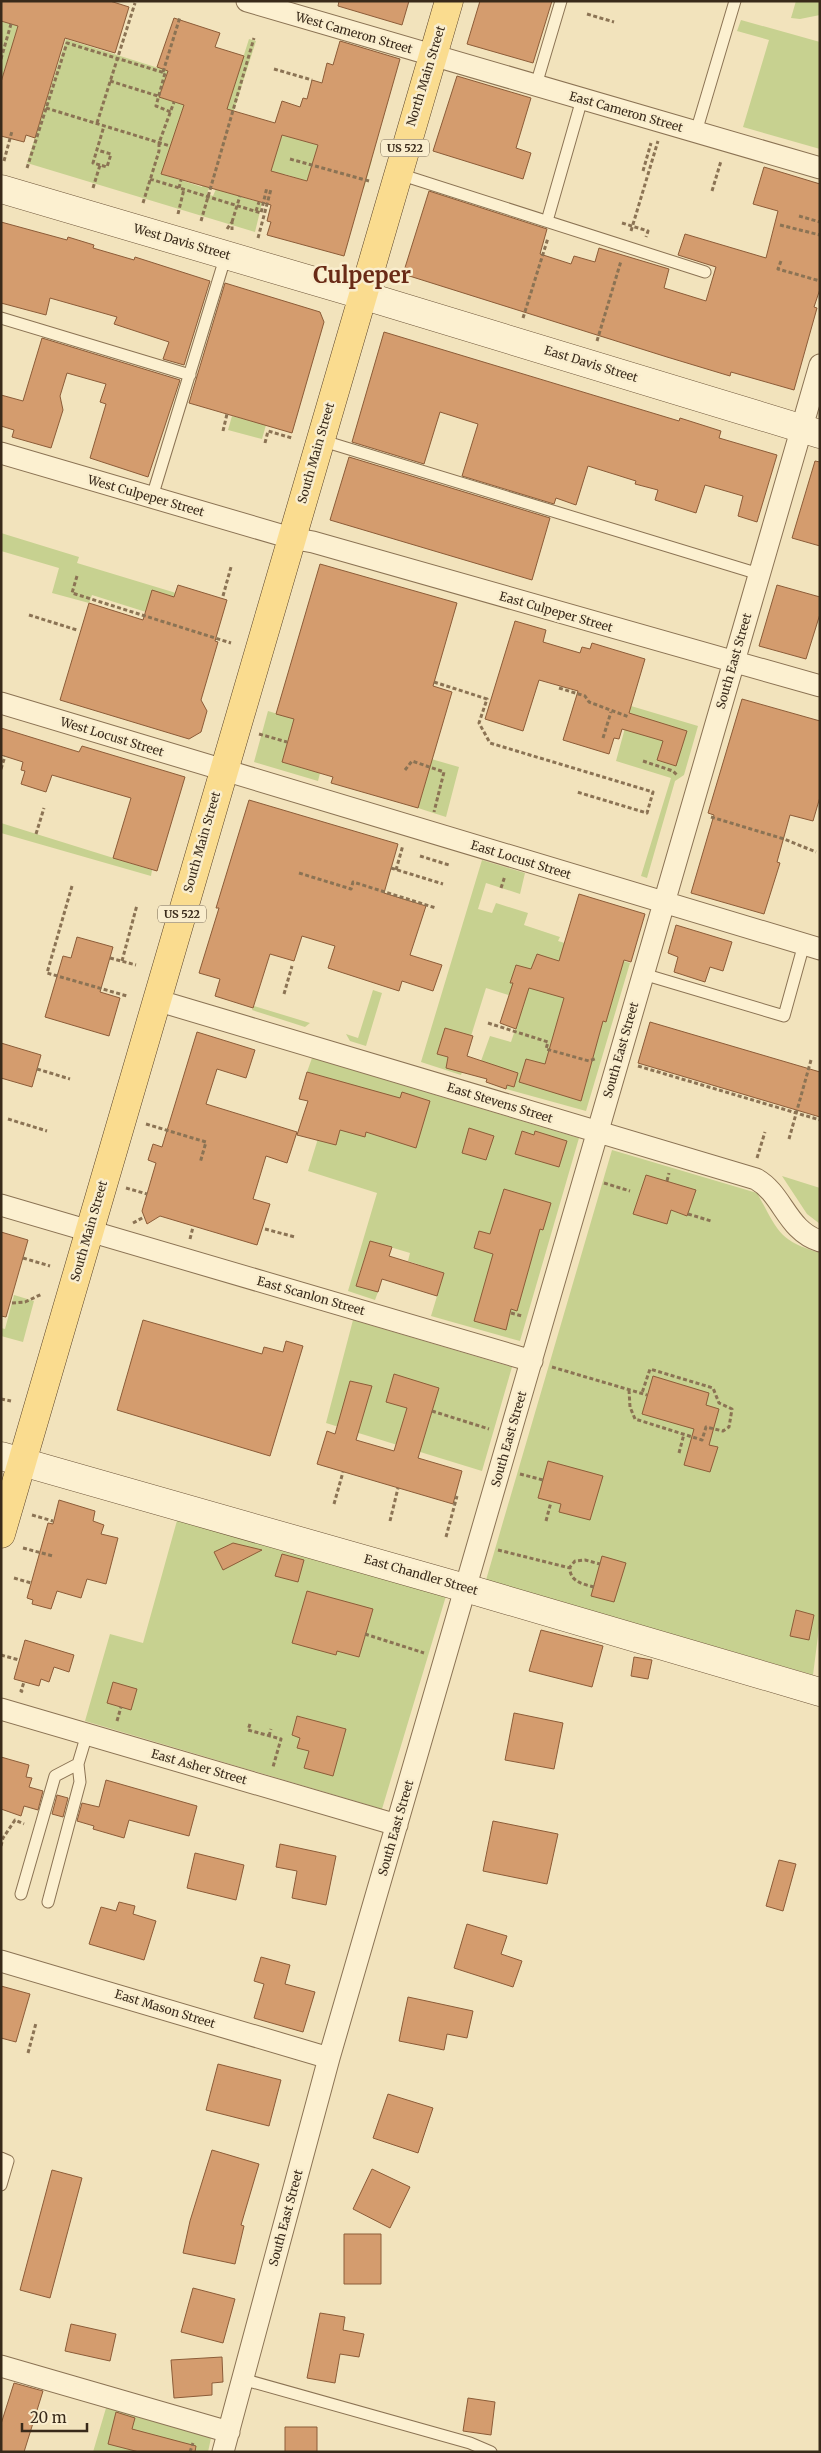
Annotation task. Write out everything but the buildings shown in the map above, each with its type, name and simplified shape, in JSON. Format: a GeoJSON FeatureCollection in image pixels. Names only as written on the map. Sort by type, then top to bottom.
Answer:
{"type":"FeatureCollection","features":[{"type":"Feature","properties":{"kind":"main road","name":"North Main Street"},"geometry":{"type":"LineString","coordinates":[[362,294],[449,1]]}},
{"type":"Feature","properties":{"kind":"main road","name":"South Main Street"},"geometry":{"type":"LineString","coordinates":[[12,1541],[12,1459],[90,1231],[362,294]]}},
{"type":"Feature","properties":{"kind":"street","name":"West Cameron Street"},"geometry":{"type":"LineString","coordinates":[[247,1],[433,56]]}},
{"type":"Feature","properties":{"kind":"street","name":"East Cameron Street"},"geometry":{"type":"LineString","coordinates":[[433,56],[820,168]]}},
{"type":"Feature","properties":{"kind":"street","name":"West Davis Street"},"geometry":{"type":"LineString","coordinates":[[1,189],[229,238],[362,294]]}},
{"type":"Feature","properties":{"kind":"street","name":"East Davis Street"},"geometry":{"type":"LineString","coordinates":[[362,294],[810,431]]}},
{"type":"Feature","properties":{"kind":"street","name":"South East Street"},"geometry":{"type":"LineString","coordinates":[[226,2442],[329,2058],[466,1588],[538,1363],[598,1132],[733,663],[759,574],[810,431],[820,365]]}},
{"type":"Feature","properties":{"kind":"street","name":"West Culpeper Street"},"geometry":{"type":"LineString","coordinates":[[1,453],[291,538]]}},
{"type":"Feature","properties":{"kind":"street","name":"East Culpeper Street"},"geometry":{"type":"LineString","coordinates":[[291,538],[313,542],[733,663],[820,686]]}},
{"type":"Feature","properties":{"kind":"street","name":"West Locust Street"},"geometry":{"type":"LineString","coordinates":[[1,703],[223,770]]}},
{"type":"Feature","properties":{"kind":"street","name":"East Locust Street"},"geometry":{"type":"LineString","coordinates":[[223,770],[812,946]]}},
{"type":"Feature","properties":{"kind":"street","name":"East Stevens Street"},"geometry":{"type":"LineString","coordinates":[[156,1000],[756,1179],[767,1187],[797,1227],[820,1241]]}},
{"type":"Feature","properties":{"kind":"street","name":"East Scanlon Street"},"geometry":{"type":"LineString","coordinates":[[1,1206],[538,1363]]}},
{"type":"Feature","properties":{"kind":"street","name":"East Chandler Street"},"geometry":{"type":"LineString","coordinates":[[12,1459],[466,1588],[820,1692]]}},
{"type":"Feature","properties":{"kind":"street","name":"East Asher Street"},"geometry":{"type":"LineString","coordinates":[[1,1708],[397,1825]]}},
{"type":"Feature","properties":{"kind":"street","name":"East Mason Street"},"geometry":{"type":"LineString","coordinates":[[1,1961],[329,2058]]}},
{"type":"Feature","properties":{"kind":"street"},"geometry":{"type":"LineString","coordinates":[[1,2366],[226,2442]]}},
{"type":"Feature","properties":{"kind":"lane"},"geometry":{"type":"LineString","coordinates":[[536,86],[561,1]]}},
{"type":"Feature","properties":{"kind":"lane"},"geometry":{"type":"LineString","coordinates":[[696,132],[735,1]]}},
{"type":"Feature","properties":{"kind":"lane"},"geometry":{"type":"LineString","coordinates":[[550,222],[582,99]]}},
{"type":"Feature","properties":{"kind":"lane"},"geometry":{"type":"LineString","coordinates":[[397,174],[706,272]]}},
{"type":"Feature","properties":{"kind":"lane"},"geometry":{"type":"LineString","coordinates":[[152,497],[190,375],[229,238]]}},
{"type":"Feature","properties":{"kind":"lane"},"geometry":{"type":"LineString","coordinates":[[1,318],[190,375]]}},
{"type":"Feature","properties":{"kind":"lane"},"geometry":{"type":"LineString","coordinates":[[320,440],[759,574]]}},
{"type":"Feature","properties":{"kind":"lane"},"geometry":{"type":"LineString","coordinates":[[643,974],[784,1016],[812,946]]}},
{"type":"Feature","properties":{"kind":"lane"},"geometry":{"type":"LineString","coordinates":[[48,1902],[80,1782],[78,1764],[87,1734]]}},
{"type":"Feature","properties":{"kind":"lane"},"geometry":{"type":"LineString","coordinates":[[21,1894],[56,1776],[78,1764]]}},
{"type":"Feature","properties":{"kind":"lane"},"geometry":{"type":"LineString","coordinates":[[1,2158],[8,2161],[1,2184]]}},
{"type":"Feature","properties":{"kind":"lane"},"geometry":{"type":"LineString","coordinates":[[242,2380],[470,2443],[491,2452]]}},
{"type":"Feature","properties":{"kind":"path"},"geometry":{"type":"LineString","coordinates":[[97,123],[135,3]]}},
{"type":"Feature","properties":{"kind":"path"},"geometry":{"type":"LineString","coordinates":[[587,14],[614,22]]}},
{"type":"Feature","properties":{"kind":"path"},"geometry":{"type":"LineString","coordinates":[[162,72],[180,17]]}},
{"type":"Feature","properties":{"kind":"path"},"geometry":{"type":"LineString","coordinates":[[1,59],[11,24]]}},
{"type":"Feature","properties":{"kind":"path"},"geometry":{"type":"LineString","coordinates":[[200,221],[254,38]]}},
{"type":"Feature","properties":{"kind":"path"},"geometry":{"type":"LineString","coordinates":[[27,168],[67,43],[165,73],[158,96],[157,108],[171,112]]}},
{"type":"Feature","properties":{"kind":"path"},"geometry":{"type":"LineString","coordinates":[[274,69],[312,80]]}},
{"type":"Feature","properties":{"kind":"path"},"geometry":{"type":"LineString","coordinates":[[110,82],[158,96]]}},
{"type":"Feature","properties":{"kind":"path"},"geometry":{"type":"LineString","coordinates":[[143,203],[159,151],[159,143],[174,102]]}},
{"type":"Feature","properties":{"kind":"path"},"geometry":{"type":"LineString","coordinates":[[46,108],[170,146]]}},
{"type":"Feature","properties":{"kind":"path"},"geometry":{"type":"LineString","coordinates":[[97,150],[111,154],[107,167],[93,163],[104,126]]}},
{"type":"Feature","properties":{"kind":"path"},"geometry":{"type":"LineString","coordinates":[[4,161],[12,131]]}},
{"type":"Feature","properties":{"kind":"path"},"geometry":{"type":"LineString","coordinates":[[643,171],[651,143]]}},
{"type":"Feature","properties":{"kind":"path"},"geometry":{"type":"LineString","coordinates":[[712,191],[723,153]]}},
{"type":"Feature","properties":{"kind":"path"},"geometry":{"type":"LineString","coordinates":[[290,159],[368,181]]}},
{"type":"Feature","properties":{"kind":"path"},"geometry":{"type":"LineString","coordinates":[[93,188],[100,165]]}},
{"type":"Feature","properties":{"kind":"path"},"geometry":{"type":"LineString","coordinates":[[150,179],[261,213],[267,187]]}},
{"type":"Feature","properties":{"kind":"path"},"geometry":{"type":"LineString","coordinates":[[179,188],[181,180]]}},
{"type":"Feature","properties":{"kind":"path"},"geometry":{"type":"LineString","coordinates":[[178,214],[184,189]]}},
{"type":"Feature","properties":{"kind":"path"},"geometry":{"type":"LineString","coordinates":[[258,238],[271,189]]}},
{"type":"Feature","properties":{"kind":"path"},"geometry":{"type":"LineString","coordinates":[[229,238],[240,196]]}},
{"type":"Feature","properties":{"kind":"path"},"geometry":{"type":"LineString","coordinates":[[256,211],[259,202]]}},
{"type":"Feature","properties":{"kind":"path"},"geometry":{"type":"LineString","coordinates":[[799,216],[820,222]]}},
{"type":"Feature","properties":{"kind":"path"},"geometry":{"type":"LineString","coordinates":[[523,319],[550,222]]}},
{"type":"Feature","properties":{"kind":"path"},"geometry":{"type":"LineString","coordinates":[[780,225],[820,235]]}},
{"type":"Feature","properties":{"kind":"path"},"geometry":{"type":"LineString","coordinates":[[781,261],[778,269],[820,281]]}},
{"type":"Feature","properties":{"kind":"path"},"geometry":{"type":"LineString","coordinates":[[223,431],[228,414]]}},
{"type":"Feature","properties":{"kind":"path"},"geometry":{"type":"LineString","coordinates":[[264,443],[268,431],[292,438]]}},
{"type":"Feature","properties":{"kind":"path"},"geometry":{"type":"LineString","coordinates":[[223,596],[231,567]]}},
{"type":"Feature","properties":{"kind":"path"},"geometry":{"type":"LineString","coordinates":[[77,576],[72,593],[231,643]]}},
{"type":"Feature","properties":{"kind":"path"},"geometry":{"type":"LineString","coordinates":[[29,615],[77,630]]}},
{"type":"Feature","properties":{"kind":"path"},"geometry":{"type":"LineString","coordinates":[[434,682],[487,699],[479,723],[490,743],[653,792],[647,813],[577,792]]}},
{"type":"Feature","properties":{"kind":"path"},"geometry":{"type":"LineString","coordinates":[[559,688],[585,696],[589,702],[611,712],[629,717]]}},
{"type":"Feature","properties":{"kind":"path"},"geometry":{"type":"LineString","coordinates":[[603,738],[611,712]]}},
{"type":"Feature","properties":{"kind":"path"},"geometry":{"type":"LineString","coordinates":[[258,733],[287,742]]}},
{"type":"Feature","properties":{"kind":"path"},"geometry":{"type":"LineString","coordinates":[[1,769],[5,756]]}},
{"type":"Feature","properties":{"kind":"path"},"geometry":{"type":"LineString","coordinates":[[405,770],[412,761],[444,772],[433,818]]}},
{"type":"Feature","properties":{"kind":"path"},"geometry":{"type":"LineString","coordinates":[[643,761],[675,772],[681,781]]}},
{"type":"Feature","properties":{"kind":"path"},"geometry":{"type":"LineString","coordinates":[[36,834],[44,808]]}},
{"type":"Feature","properties":{"kind":"path"},"geometry":{"type":"LineString","coordinates":[[703,815],[784,839],[816,852]]}},
{"type":"Feature","properties":{"kind":"path"},"geometry":{"type":"LineString","coordinates":[[396,870],[404,840]]}},
{"type":"Feature","properties":{"kind":"path"},"geometry":{"type":"LineString","coordinates":[[420,856],[449,865]]}},
{"type":"Feature","properties":{"kind":"path"},"geometry":{"type":"LineString","coordinates":[[391,868],[443,884]]}},
{"type":"Feature","properties":{"kind":"path"},"geometry":{"type":"LineString","coordinates":[[298,873],[351,889],[353,882],[436,908]]}},
{"type":"Feature","properties":{"kind":"path"},"geometry":{"type":"LineString","coordinates":[[72,886],[47,973],[127,996]]}},
{"type":"Feature","properties":{"kind":"path"},"geometry":{"type":"LineString","coordinates":[[122,961],[137,905]]}},
{"type":"Feature","properties":{"kind":"path"},"geometry":{"type":"LineString","coordinates":[[110,958],[136,965]]}},
{"type":"Feature","properties":{"kind":"path"},"geometry":{"type":"LineString","coordinates":[[284,994],[292,966]]}},
{"type":"Feature","properties":{"kind":"path"},"geometry":{"type":"LineString","coordinates":[[488,1022],[548,1042],[546,1049],[592,1061],[600,1054]]}},
{"type":"Feature","properties":{"kind":"path"},"geometry":{"type":"LineString","coordinates":[[789,1139],[811,1060]]}},
{"type":"Feature","properties":{"kind":"path"},"geometry":{"type":"LineString","coordinates":[[632,1065],[820,1120]]}},
{"type":"Feature","properties":{"kind":"path"},"geometry":{"type":"LineString","coordinates":[[37,1069],[70,1079]]}},
{"type":"Feature","properties":{"kind":"path"},"geometry":{"type":"LineString","coordinates":[[8,1120],[47,1131]]}},
{"type":"Feature","properties":{"kind":"path"},"geometry":{"type":"LineString","coordinates":[[145,1124],[206,1142],[200,1164]]}},
{"type":"Feature","properties":{"kind":"path"},"geometry":{"type":"LineString","coordinates":[[756,1164],[765,1132]]}},
{"type":"Feature","properties":{"kind":"path"},"geometry":{"type":"LineString","coordinates":[[598,1181],[630,1191]]}},
{"type":"Feature","properties":{"kind":"path"},"geometry":{"type":"LineString","coordinates":[[126,1188],[147,1194]]}},
{"type":"Feature","properties":{"kind":"path"},"geometry":{"type":"LineString","coordinates":[[688,1214],[711,1221]]}},
{"type":"Feature","properties":{"kind":"path"},"geometry":{"type":"LineString","coordinates":[[265,1229],[295,1237]]}},
{"type":"Feature","properties":{"kind":"path"},"geometry":{"type":"LineString","coordinates":[[23,1258],[50,1266]]}},
{"type":"Feature","properties":{"kind":"path"},"geometry":{"type":"LineString","coordinates":[[12,1303],[25,1302],[42,1294]]}},
{"type":"Feature","properties":{"kind":"path"},"geometry":{"type":"LineString","coordinates":[[538,1363],[647,1395]]}},
{"type":"Feature","properties":{"kind":"path"},"geometry":{"type":"LineString","coordinates":[[629,1390],[630,1407],[635,1419],[702,1440],[706,1426],[725,1431],[729,1426],[732,1409],[719,1404],[713,1388],[652,1369],[649,1370],[642,1393]]}},
{"type":"Feature","properties":{"kind":"path"},"geometry":{"type":"LineString","coordinates":[[1,1399],[11,1401]]}},
{"type":"Feature","properties":{"kind":"path"},"geometry":{"type":"LineString","coordinates":[[432,1411],[497,1432]]}},
{"type":"Feature","properties":{"kind":"path"},"geometry":{"type":"LineString","coordinates":[[679,1453],[684,1434]]}},
{"type":"Feature","properties":{"kind":"path"},"geometry":{"type":"LineString","coordinates":[[334,1504],[343,1472]]}},
{"type":"Feature","properties":{"kind":"path"},"geometry":{"type":"LineString","coordinates":[[514,1472],[543,1480]]}},
{"type":"Feature","properties":{"kind":"path"},"geometry":{"type":"LineString","coordinates":[[390,1521],[398,1488]]}},
{"type":"Feature","properties":{"kind":"path"},"geometry":{"type":"LineString","coordinates":[[446,1537],[457,1496]]}},
{"type":"Feature","properties":{"kind":"path"},"geometry":{"type":"LineString","coordinates":[[546,1521],[551,1502]]}},
{"type":"Feature","properties":{"kind":"path"},"geometry":{"type":"LineString","coordinates":[[32,1515],[54,1521]]}},
{"type":"Feature","properties":{"kind":"path"},"geometry":{"type":"LineString","coordinates":[[12,1541],[53,1556]]}},
{"type":"Feature","properties":{"kind":"path"},"geometry":{"type":"LineString","coordinates":[[492,1549],[570,1568]]}},
{"type":"Feature","properties":{"kind":"path"},"geometry":{"type":"LineString","coordinates":[[594,1587],[576,1580],[571,1575],[570,1568],[573,1562],[578,1560],[600,1564]]}},
{"type":"Feature","properties":{"kind":"path"},"geometry":{"type":"LineString","coordinates":[[14,1578],[31,1583]]}},
{"type":"Feature","properties":{"kind":"path"},"geometry":{"type":"LineString","coordinates":[[365,1634],[431,1655]]}},
{"type":"Feature","properties":{"kind":"path"},"geometry":{"type":"LineString","coordinates":[[1,1655],[20,1660]]}},
{"type":"Feature","properties":{"kind":"path"},"geometry":{"type":"LineString","coordinates":[[250,1724],[248,1730],[281,1739],[267,1787]]}},
{"type":"Feature","properties":{"kind":"path"},"geometry":{"type":"LineString","coordinates":[[269,1736],[271,1729]]}},
{"type":"Feature","properties":{"kind":"path"},"geometry":{"type":"LineString","coordinates":[[1,1846],[3,1838],[15,1820],[40,1828]]}},
{"type":"Feature","properties":{"kind":"path"},"geometry":{"type":"LineString","coordinates":[[28,2053],[36,2023]]}},
{"type":"Feature","properties":{"kind":"green space"},"geometry":{"type":"Polygon","coordinates":[[[796,1],[820,1],[820,15],[800,19],[791,18],[796,1]]]}},
{"type":"Feature","properties":{"kind":"green space"},"geometry":{"type":"Polygon","coordinates":[[[741,20],[820,42],[820,149],[743,127],[769,40],[737,31],[741,20]]]}},
{"type":"Feature","properties":{"kind":"green space"},"geometry":{"type":"Polygon","coordinates":[[[1,21],[18,26],[1,82],[1,21]]]}},
{"type":"Feature","properties":{"kind":"green space"},"geometry":{"type":"Polygon","coordinates":[[[66,39],[168,71],[160,97],[184,105],[162,174],[202,187],[249,39],[256,41],[207,194],[213,196],[216,189],[262,203],[255,232],[27,163],[66,39]]]}},
{"type":"Feature","properties":{"kind":"green space"},"geometry":{"type":"Polygon","coordinates":[[[282,135],[372,160],[364,188],[310,173],[307,181],[284,174],[281,185],[268,181],[282,135]]]}},
{"type":"Feature","properties":{"kind":"green space"},"geometry":{"type":"Polygon","coordinates":[[[232,416],[266,425],[262,439],[228,430],[232,416]]]}},
{"type":"Feature","properties":{"kind":"green space"},"geometry":{"type":"Polygon","coordinates":[[[1,533],[79,557],[77,563],[176,593],[174,597],[146,612],[92,595],[89,603],[52,593],[59,568],[1,551],[1,533]]]}},
{"type":"Feature","properties":{"kind":"green space"},"geometry":{"type":"Polygon","coordinates":[[[631,706],[698,726],[684,775],[675,781],[647,878],[641,876],[671,778],[616,761],[631,706]]]}},
{"type":"Feature","properties":{"kind":"green space"},"geometry":{"type":"Polygon","coordinates":[[[268,711],[294,719],[282,762],[320,773],[318,781],[254,762],[268,711]]]}},
{"type":"Feature","properties":{"kind":"green space"},"geometry":{"type":"Polygon","coordinates":[[[348,735],[459,767],[446,817],[418,808],[427,776],[348,735]]]}},
{"type":"Feature","properties":{"kind":"green space"},"geometry":{"type":"Polygon","coordinates":[[[1,823],[152,870],[151,876],[1,833],[1,823]]]}},
{"type":"Feature","properties":{"kind":"green space"},"geometry":{"type":"Polygon","coordinates":[[[482,860],[525,873],[520,894],[486,883],[478,909],[492,913],[496,903],[528,913],[524,925],[560,937],[558,941],[630,963],[586,1111],[506,1089],[510,1078],[481,1061],[490,1036],[511,1042],[525,1000],[486,988],[471,1036],[445,1028],[448,1057],[446,1068],[462,1072],[461,1075],[421,1062],[482,860]]]}},
{"type":"Feature","properties":{"kind":"green space"},"geometry":{"type":"Polygon","coordinates":[[[373,990],[382,993],[366,1046],[350,1041],[346,1034],[358,1038],[373,990]]]}},
{"type":"Feature","properties":{"kind":"green space"},"geometry":{"type":"Polygon","coordinates":[[[254,1006],[310,1023],[305,1027],[252,1010],[254,1006]]]}},
{"type":"Feature","properties":{"kind":"green space"},"geometry":{"type":"Polygon","coordinates":[[[312,1058],[579,1138],[520,1341],[431,1316],[444,1273],[408,1261],[410,1253],[370,1241],[356,1285],[378,1292],[375,1300],[348,1291],[377,1193],[308,1171],[336,1080],[307,1072],[312,1058]]]}},
{"type":"Feature","properties":{"kind":"green space"},"geometry":{"type":"Polygon","coordinates":[[[612,1150],[757,1193],[780,1232],[795,1243],[820,1253],[820,1620],[813,1675],[486,1580],[612,1150]]]}},
{"type":"Feature","properties":{"kind":"green space"},"geometry":{"type":"Polygon","coordinates":[[[782,1176],[820,1188],[820,1224],[807,1214],[782,1176]]]}},
{"type":"Feature","properties":{"kind":"green space"},"geometry":{"type":"Polygon","coordinates":[[[14,1295],[34,1301],[23,1342],[1,1336],[1,1328],[5,1329],[14,1295]]]}},
{"type":"Feature","properties":{"kind":"green space"},"geometry":{"type":"Polygon","coordinates":[[[353,1320],[512,1367],[482,1471],[326,1423],[353,1320]]]}},
{"type":"Feature","properties":{"kind":"green space"},"geometry":{"type":"Polygon","coordinates":[[[178,1517],[446,1596],[382,1809],[85,1721],[110,1634],[143,1643],[178,1517]]]}},
{"type":"Feature","properties":{"kind":"green space"},"geometry":{"type":"Polygon","coordinates":[[[106,2408],[211,2438],[208,2452],[93,2452],[106,2408]]]}},
{"type":"Feature","properties":{"kind":"district","name":"Culpeper"},"geometry":{"type":"Point","coordinates":[362,275]}}]}
